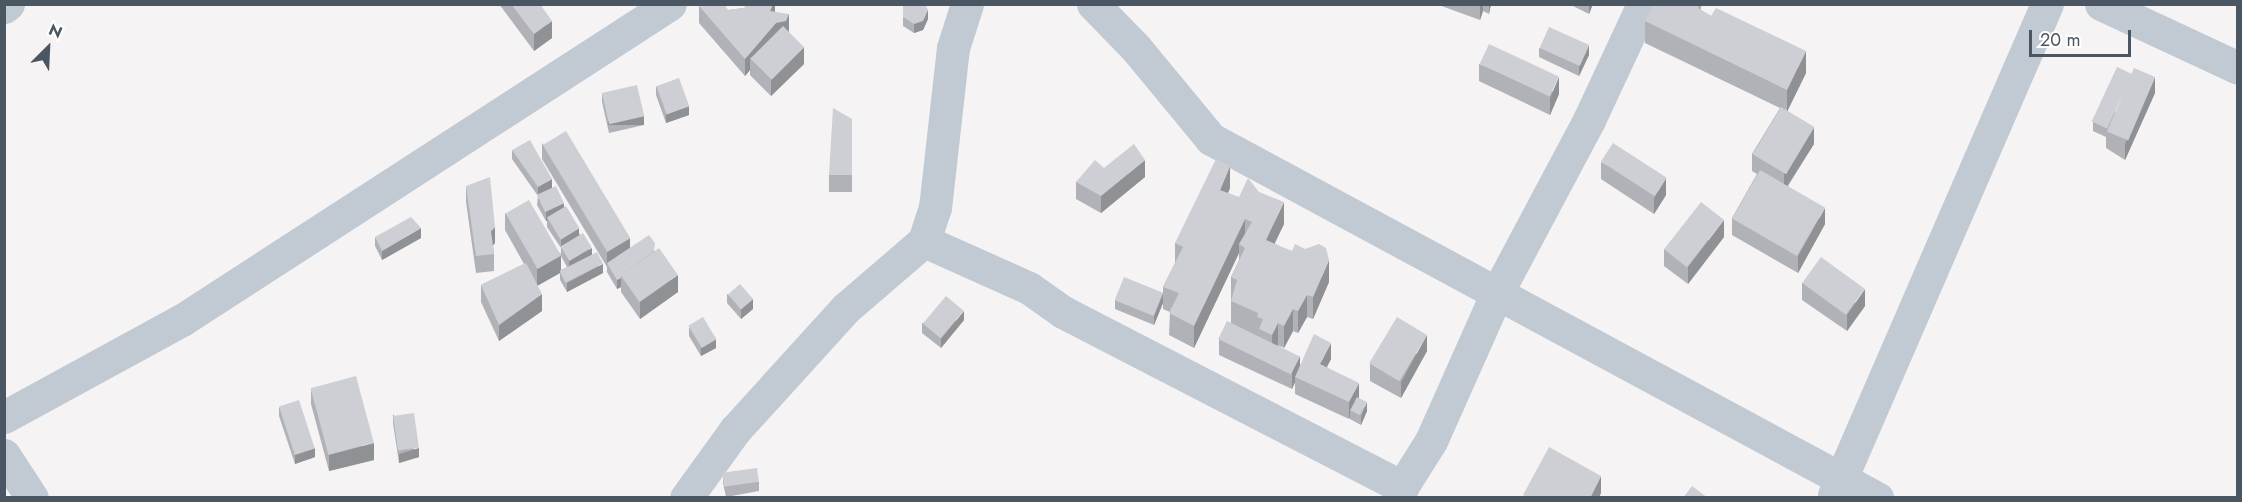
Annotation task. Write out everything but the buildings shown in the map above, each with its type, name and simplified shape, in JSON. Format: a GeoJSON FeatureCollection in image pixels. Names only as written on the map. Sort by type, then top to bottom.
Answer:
{"type":"FeatureCollection","features":[{"type":"Feature","properties":{"kind":"street"},"geometry":{"type":"LineString","coordinates":[[4,417],[182,320],[670,4]]}},
{"type":"Feature","properties":{"kind":"street"},"geometry":{"type":"LineString","coordinates":[[686,498],[735,430],[846,308],[924,241],[935,208],[953,48],[967,4]]}},
{"type":"Feature","properties":{"kind":"street"},"geometry":{"type":"LineString","coordinates":[[1093,4],[1135,48],[1211,139],[1497,293],[1838,487],[1877,498]]}},
{"type":"Feature","properties":{"kind":"street"},"geometry":{"type":"LineString","coordinates":[[924,241],[1029,288],[1063,312],[1400,492],[1431,441],[1497,293],[1588,120],[1643,4]]}},
{"type":"Feature","properties":{"kind":"street"},"geometry":{"type":"LineString","coordinates":[[1838,487],[2047,4]]}},
{"type":"Feature","properties":{"kind":"street"},"geometry":{"type":"LineString","coordinates":[[2101,4],[2238,68]]}},
{"type":"Feature","properties":{"kind":"street"},"geometry":{"type":"LineString","coordinates":[[4,455],[32,498]]}}]}
